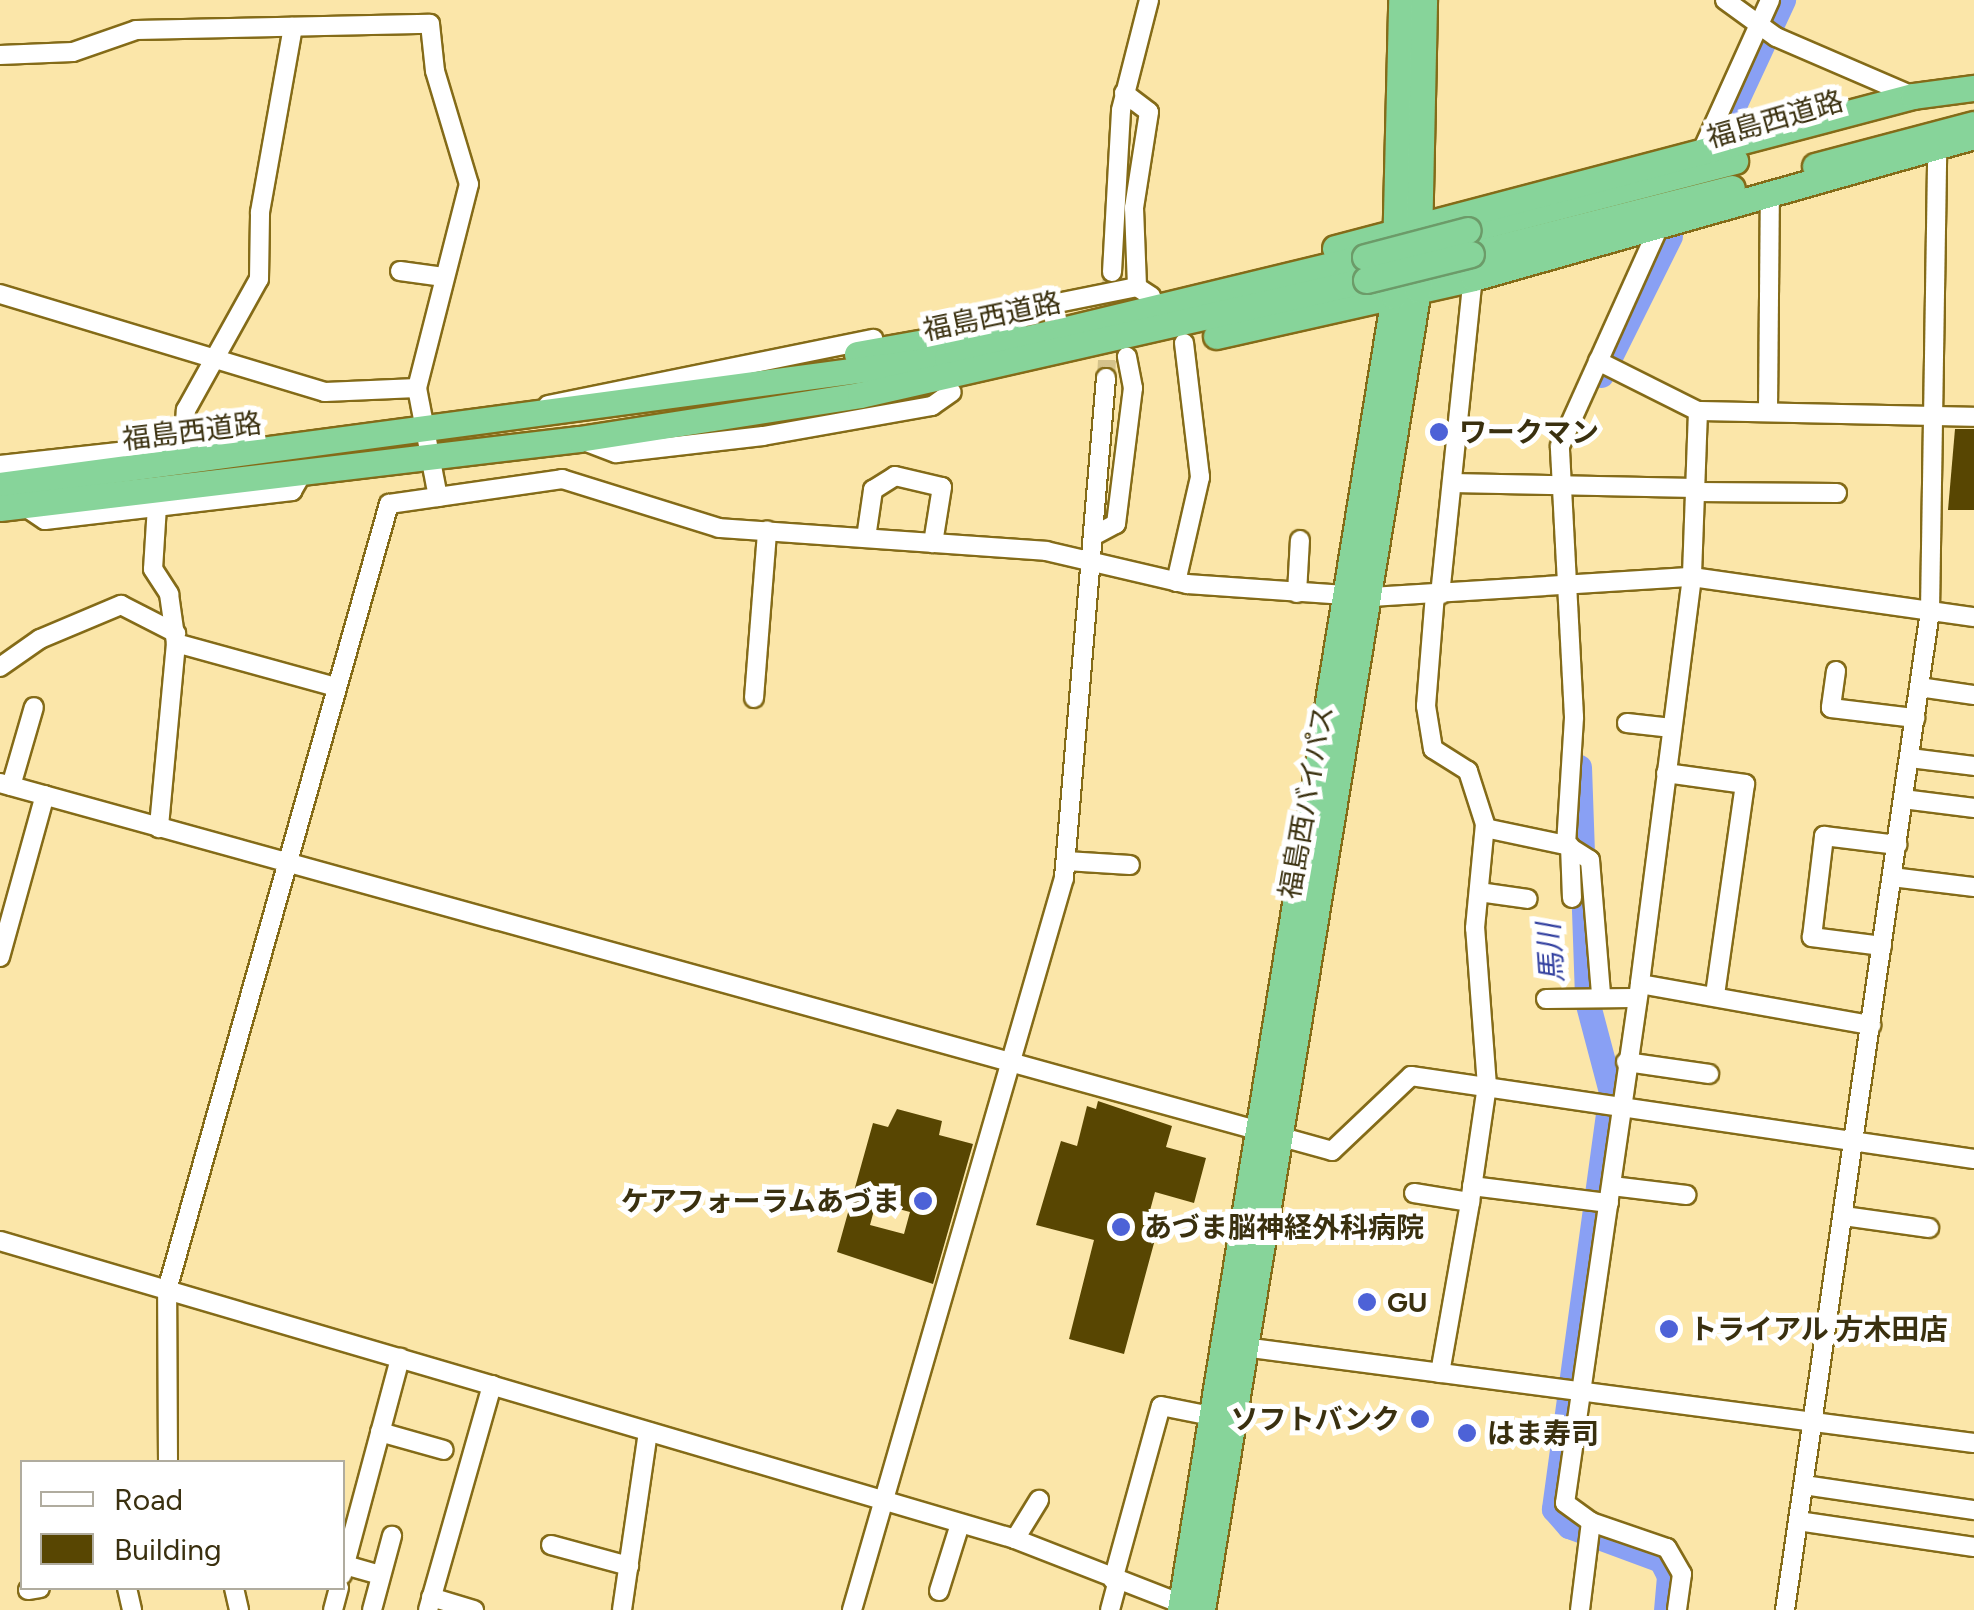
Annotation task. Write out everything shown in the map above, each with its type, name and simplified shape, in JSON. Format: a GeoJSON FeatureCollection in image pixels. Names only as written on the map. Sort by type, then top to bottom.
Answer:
{"type":"FeatureCollection","features":[{"type":"Feature","properties":{"kind":"highway","name":"福島西バイパス"},"geometry":{"type":"LineString","coordinates":[[1401,0],[1410,227]]}},
{"type":"Feature","properties":{"kind":"highway","name":"福島西バイパス"},"geometry":{"type":"LineString","coordinates":[[1193,1609],[1360,597],[1406,293],[1424,0]]}},
{"type":"Feature","properties":{"kind":"highway"},"geometry":{"type":"LineString","coordinates":[[698,396],[766,371],[1144,292],[1913,96],[1974,88]]}},
{"type":"Feature","properties":{"kind":"highway","name":"福島西道路"},"geometry":{"type":"LineString","coordinates":[[1470,254],[1974,96]]}},
{"type":"Feature","properties":{"kind":"highway","name":"福島西道路"},"geometry":{"type":"LineString","coordinates":[[12,507],[303,472],[540,418],[947,358],[1366,269],[1470,254],[1974,124]]}},
{"type":"Feature","properties":{"kind":"highway"},"geometry":{"type":"LineString","coordinates":[[746,414],[788,422],[1184,344],[1406,293],[1470,254],[1659,227],[1936,152],[1974,136]]}},
{"type":"Feature","properties":{"kind":"highway","name":"福島西道路"},"geometry":{"type":"LineString","coordinates":[[0,485],[264,452],[580,439],[746,414],[948,380],[1366,269]]}},
{"type":"Feature","properties":{"kind":"highway","name":"福島西バイパス"},"geometry":{"type":"LineString","coordinates":[[1193,1609],[1212,1416],[1234,1346]]}},
{"type":"Feature","properties":{"kind":"street"},"geometry":{"type":"LineString","coordinates":[[1112,272],[1124,92],[1149,0]]}},
{"type":"Feature","properties":{"kind":"street"},"geometry":{"type":"LineString","coordinates":[[1725,0],[1767,31],[1913,96]]}},
{"type":"Feature","properties":{"kind":"street"},"geometry":{"type":"LineString","coordinates":[[1701,152],[1767,31],[1770,0]]}},
{"type":"Feature","properties":{"kind":"street"},"geometry":{"type":"LineString","coordinates":[[0,55],[73,52],[136,30],[430,24],[435,71],[469,184],[418,388],[432,445],[438,497]]}},
{"type":"Feature","properties":{"kind":"street"},"geometry":{"type":"LineString","coordinates":[[184,444],[186,410],[259,279],[260,212],[293,27]]}},
{"type":"Feature","properties":{"kind":"street"},"geometry":{"type":"LineString","coordinates":[[540,418],[554,398],[1144,292],[1134,208],[1150,112],[1124,92]]}},
{"type":"Feature","properties":{"kind":"street"},"geometry":{"type":"LineString","coordinates":[[1785,1610],[1930,611],[1936,152]]}},
{"type":"Feature","properties":{"kind":"street"},"geometry":{"type":"LineString","coordinates":[[1768,410],[1770,196]]}},
{"type":"Feature","properties":{"kind":"street"},"geometry":{"type":"LineString","coordinates":[[1572,898],[1574,716],[1565,429],[1603,364],[1659,227]]}},
{"type":"Feature","properties":{"kind":"street"},"geometry":{"type":"LineString","coordinates":[[1440,1373],[1487,1086],[1478,892],[1485,828],[1468,771],[1433,749],[1426,706],[1452,483],[1470,254]]}},
{"type":"Feature","properties":{"kind":"street"},"geometry":{"type":"LineString","coordinates":[[400,271],[444,277]]}},
{"type":"Feature","properties":{"kind":"street"},"geometry":{"type":"LineString","coordinates":[[0,294],[217,354],[326,392],[418,388]]}},
{"type":"Feature","properties":{"kind":"street"},"geometry":{"type":"LineString","coordinates":[[1176,582],[1200,477],[1184,344]]}},
{"type":"Feature","properties":{"kind":"street"},"geometry":{"type":"LineString","coordinates":[[1094,536],[1116,524],[1133,388],[1126,357]]}},
{"type":"Feature","properties":{"kind":"street"},"geometry":{"type":"LineString","coordinates":[[1603,364],[1698,411],[1974,417]]}},
{"type":"Feature","properties":{"kind":"street"},"geometry":{"type":"LineString","coordinates":[[852,1610],[1006,1058],[1066,861],[1106,378]]}},
{"type":"Feature","properties":{"kind":"street"},"geometry":{"type":"LineString","coordinates":[[580,439],[616,453],[763,436],[932,406],[952,392]]}},
{"type":"Feature","properties":{"kind":"street"},"geometry":{"type":"LineString","coordinates":[[1677,1610],[1682,1574],[1667,1548],[1591,1529],[1565,1503],[1613,1106],[1626,1062],[1637,991],[1692,577],[1698,411]]}},
{"type":"Feature","properties":{"kind":"street"},"geometry":{"type":"LineString","coordinates":[[0,465],[246,438],[264,452]]}},
{"type":"Feature","properties":{"kind":"street"},"geometry":{"type":"LineString","coordinates":[[12,507],[45,520],[292,491],[303,472]]}},
{"type":"Feature","properties":{"kind":"street"},"geometry":{"type":"LineString","coordinates":[[866,538],[873,490],[896,476],[942,486],[932,543]]}},
{"type":"Feature","properties":{"kind":"street"},"geometry":{"type":"LineString","coordinates":[[167,1460],[167,1290],[380,515],[388,504],[580,481],[720,528],[1092,559],[1176,582],[1360,597],[1692,577],[1974,617]]}},
{"type":"Feature","properties":{"kind":"street"},"geometry":{"type":"LineString","coordinates":[[1452,483],[1837,493]]}},
{"type":"Feature","properties":{"kind":"street"},"geometry":{"type":"LineString","coordinates":[[156,506],[153,569],[169,594],[176,638],[160,828]]}},
{"type":"Feature","properties":{"kind":"street"},"geometry":{"type":"LineString","coordinates":[[754,698],[767,531]]}},
{"type":"Feature","properties":{"kind":"street"},"geometry":{"type":"LineString","coordinates":[[1297,592],[1300,540]]}},
{"type":"Feature","properties":{"kind":"street"},"geometry":{"type":"LineString","coordinates":[[0,666],[40,639],[120,605],[176,638],[332,686]]}},
{"type":"Feature","properties":{"kind":"street"},"geometry":{"type":"LineString","coordinates":[[1836,671],[1831,708],[1915,718]]}},
{"type":"Feature","properties":{"kind":"street"},"geometry":{"type":"LineString","coordinates":[[1919,687],[1974,694]]}},
{"type":"Feature","properties":{"kind":"street"},"geometry":{"type":"LineString","coordinates":[[34,707],[5,784],[1332,1151],[1402,1078],[1487,1086],[1974,1159]]}},
{"type":"Feature","properties":{"kind":"street"},"geometry":{"type":"LineString","coordinates":[[1627,722],[1672,728]]}},
{"type":"Feature","properties":{"kind":"street"},"geometry":{"type":"LineString","coordinates":[[1910,758],[1974,766]]}},
{"type":"Feature","properties":{"kind":"street"},"geometry":{"type":"LineString","coordinates":[[1666,773],[1745,784],[1715,994]]}},
{"type":"Feature","properties":{"kind":"street"},"geometry":{"type":"LineString","coordinates":[[0,957],[45,795]]}},
{"type":"Feature","properties":{"kind":"street"},"geometry":{"type":"LineString","coordinates":[[1903,799],[1974,808]]}},
{"type":"Feature","properties":{"kind":"street"},"geometry":{"type":"LineString","coordinates":[[1485,828],[1573,848]]}},
{"type":"Feature","properties":{"kind":"street"},"geometry":{"type":"LineString","coordinates":[[1882,946],[1812,937],[1824,836],[1897,845]]}},
{"type":"Feature","properties":{"kind":"street"},"geometry":{"type":"LineString","coordinates":[[1573,848],[1591,996]]}},
{"type":"Feature","properties":{"kind":"street"},"geometry":{"type":"LineString","coordinates":[[1066,861],[1130,865]]}},
{"type":"Feature","properties":{"kind":"street"},"geometry":{"type":"LineString","coordinates":[[1892,877],[1974,887]]}},
{"type":"Feature","properties":{"kind":"street"},"geometry":{"type":"LineString","coordinates":[[1478,892],[1528,899]]}},
{"type":"Feature","properties":{"kind":"street"},"geometry":{"type":"LineString","coordinates":[[1546,998],[1637,991],[1715,994],[1871,1026]]}},
{"type":"Feature","properties":{"kind":"street"},"geometry":{"type":"LineString","coordinates":[[1626,1062],[1709,1074]]}},
{"type":"Feature","properties":{"kind":"street"},"geometry":{"type":"LineString","coordinates":[[1414,1193],[1686,1196]]}},
{"type":"Feature","properties":{"kind":"street"},"geometry":{"type":"LineString","coordinates":[[1844,1216],[1929,1228]]}},
{"type":"Feature","properties":{"kind":"street"},"geometry":{"type":"LineString","coordinates":[[0,1241],[1015,1539],[1193,1609]]}},
{"type":"Feature","properties":{"kind":"street"},"geometry":{"type":"LineString","coordinates":[[1234,1346],[1974,1444]]}},
{"type":"Feature","properties":{"kind":"street"},"geometry":{"type":"LineString","coordinates":[[345,1566],[400,1358]]}},
{"type":"Feature","properties":{"kind":"street"},"geometry":{"type":"LineString","coordinates":[[474,1610],[430,1604],[492,1385]]}},
{"type":"Feature","properties":{"kind":"street"},"geometry":{"type":"LineString","coordinates":[[1110,1610],[1161,1406],[1212,1416]]}},
{"type":"Feature","properties":{"kind":"street"},"geometry":{"type":"LineString","coordinates":[[380,1432],[444,1450]]}},
{"type":"Feature","properties":{"kind":"street"},"geometry":{"type":"LineString","coordinates":[[622,1610],[648,1432]]}},
{"type":"Feature","properties":{"kind":"street"},"geometry":{"type":"LineString","coordinates":[[1804,1485],[1974,1510]]}},
{"type":"Feature","properties":{"kind":"street"},"geometry":{"type":"LineString","coordinates":[[1015,1539],[1039,1500]]}},
{"type":"Feature","properties":{"kind":"street"},"geometry":{"type":"LineString","coordinates":[[1798,1522],[1974,1547]]}},
{"type":"Feature","properties":{"kind":"street"},"geometry":{"type":"LineString","coordinates":[[939,1591],[960,1524]]}},
{"type":"Feature","properties":{"kind":"street"},"geometry":{"type":"LineString","coordinates":[[1580,1610],[1591,1529]]}},
{"type":"Feature","properties":{"kind":"street"},"geometry":{"type":"LineString","coordinates":[[372,1610],[392,1536]]}},
{"type":"Feature","properties":{"kind":"street"},"geometry":{"type":"LineString","coordinates":[[551,1545],[628,1566]]}},
{"type":"Feature","properties":{"kind":"street"},"geometry":{"type":"LineString","coordinates":[[345,1570],[381,1575]]}},
{"type":"Feature","properties":{"kind":"building"},"geometry":{"type":"Polygon","coordinates":[[[1955,429],[1974,429],[1974,510],[1948,510],[1955,429]]]}},
{"type":"Feature","properties":{"kind":"building","name":"あづま脳神経外科病院"},"geometry":{"type":"Polygon","coordinates":[[[1098,1101],[1172,1126],[1166,1147],[1206,1158],[1194,1203],[1155,1192],[1145,1229],[1157,1232],[1124,1354],[1069,1339],[1094,1240],[1036,1225],[1061,1141],[1077,1146],[1087,1106],[1096,1109],[1098,1101]]]}},
{"type":"Feature","properties":{"kind":"building","name":"ケアフォーラムあづま"},"geometry":{"type":"Polygon","coordinates":[[[897,1109],[942,1121],[939,1135],[973,1144],[933,1284],[837,1252],[873,1123],[888,1127],[897,1109]],[[876,1203],[870,1225],[904,1234],[910,1212],[876,1203]]]}},
{"type":"Feature","properties":{"kind":"waterway","name":"馬川"},"geometry":{"type":"LineString","coordinates":[[1725,125],[1783,0]]}},
{"type":"Feature","properties":{"kind":"waterway","name":"馬川"},"geometry":{"type":"LineString","coordinates":[[1601,375],[1670,236]]}},
{"type":"Feature","properties":{"kind":"waterway","name":"馬川"},"geometry":{"type":"LineString","coordinates":[[1579,767],[1587,1001],[1611,1092],[1554,1509],[1569,1526],[1661,1560],[1669,1576],[1666,1610]]}},
{"type":"Feature","properties":{"kind":"tunnel"},"geometry":{"type":"LineString","coordinates":[[1106,378],[1112,272]]}},
{"type":"Feature","properties":{"kind":"place","name":"ワークマン"},"geometry":{"type":"Point","coordinates":[1439,432]}},
{"type":"Feature","properties":{"kind":"place","name":"ケアフォーラムあづま"},"geometry":{"type":"Point","coordinates":[923,1201]}},
{"type":"Feature","properties":{"kind":"place","name":"あづま脳神経外科病院"},"geometry":{"type":"Point","coordinates":[1121,1227]}},
{"type":"Feature","properties":{"kind":"place","name":"GU"},"geometry":{"type":"Point","coordinates":[1367,1302]}},
{"type":"Feature","properties":{"kind":"place","name":"トライアル 方木田店"},"geometry":{"type":"Point","coordinates":[1669,1329]}},
{"type":"Feature","properties":{"kind":"place","name":"ソフトバンク"},"geometry":{"type":"Point","coordinates":[1420,1419]}},
{"type":"Feature","properties":{"kind":"place","name":"はま寿司"},"geometry":{"type":"Point","coordinates":[1467,1433]}}]}
